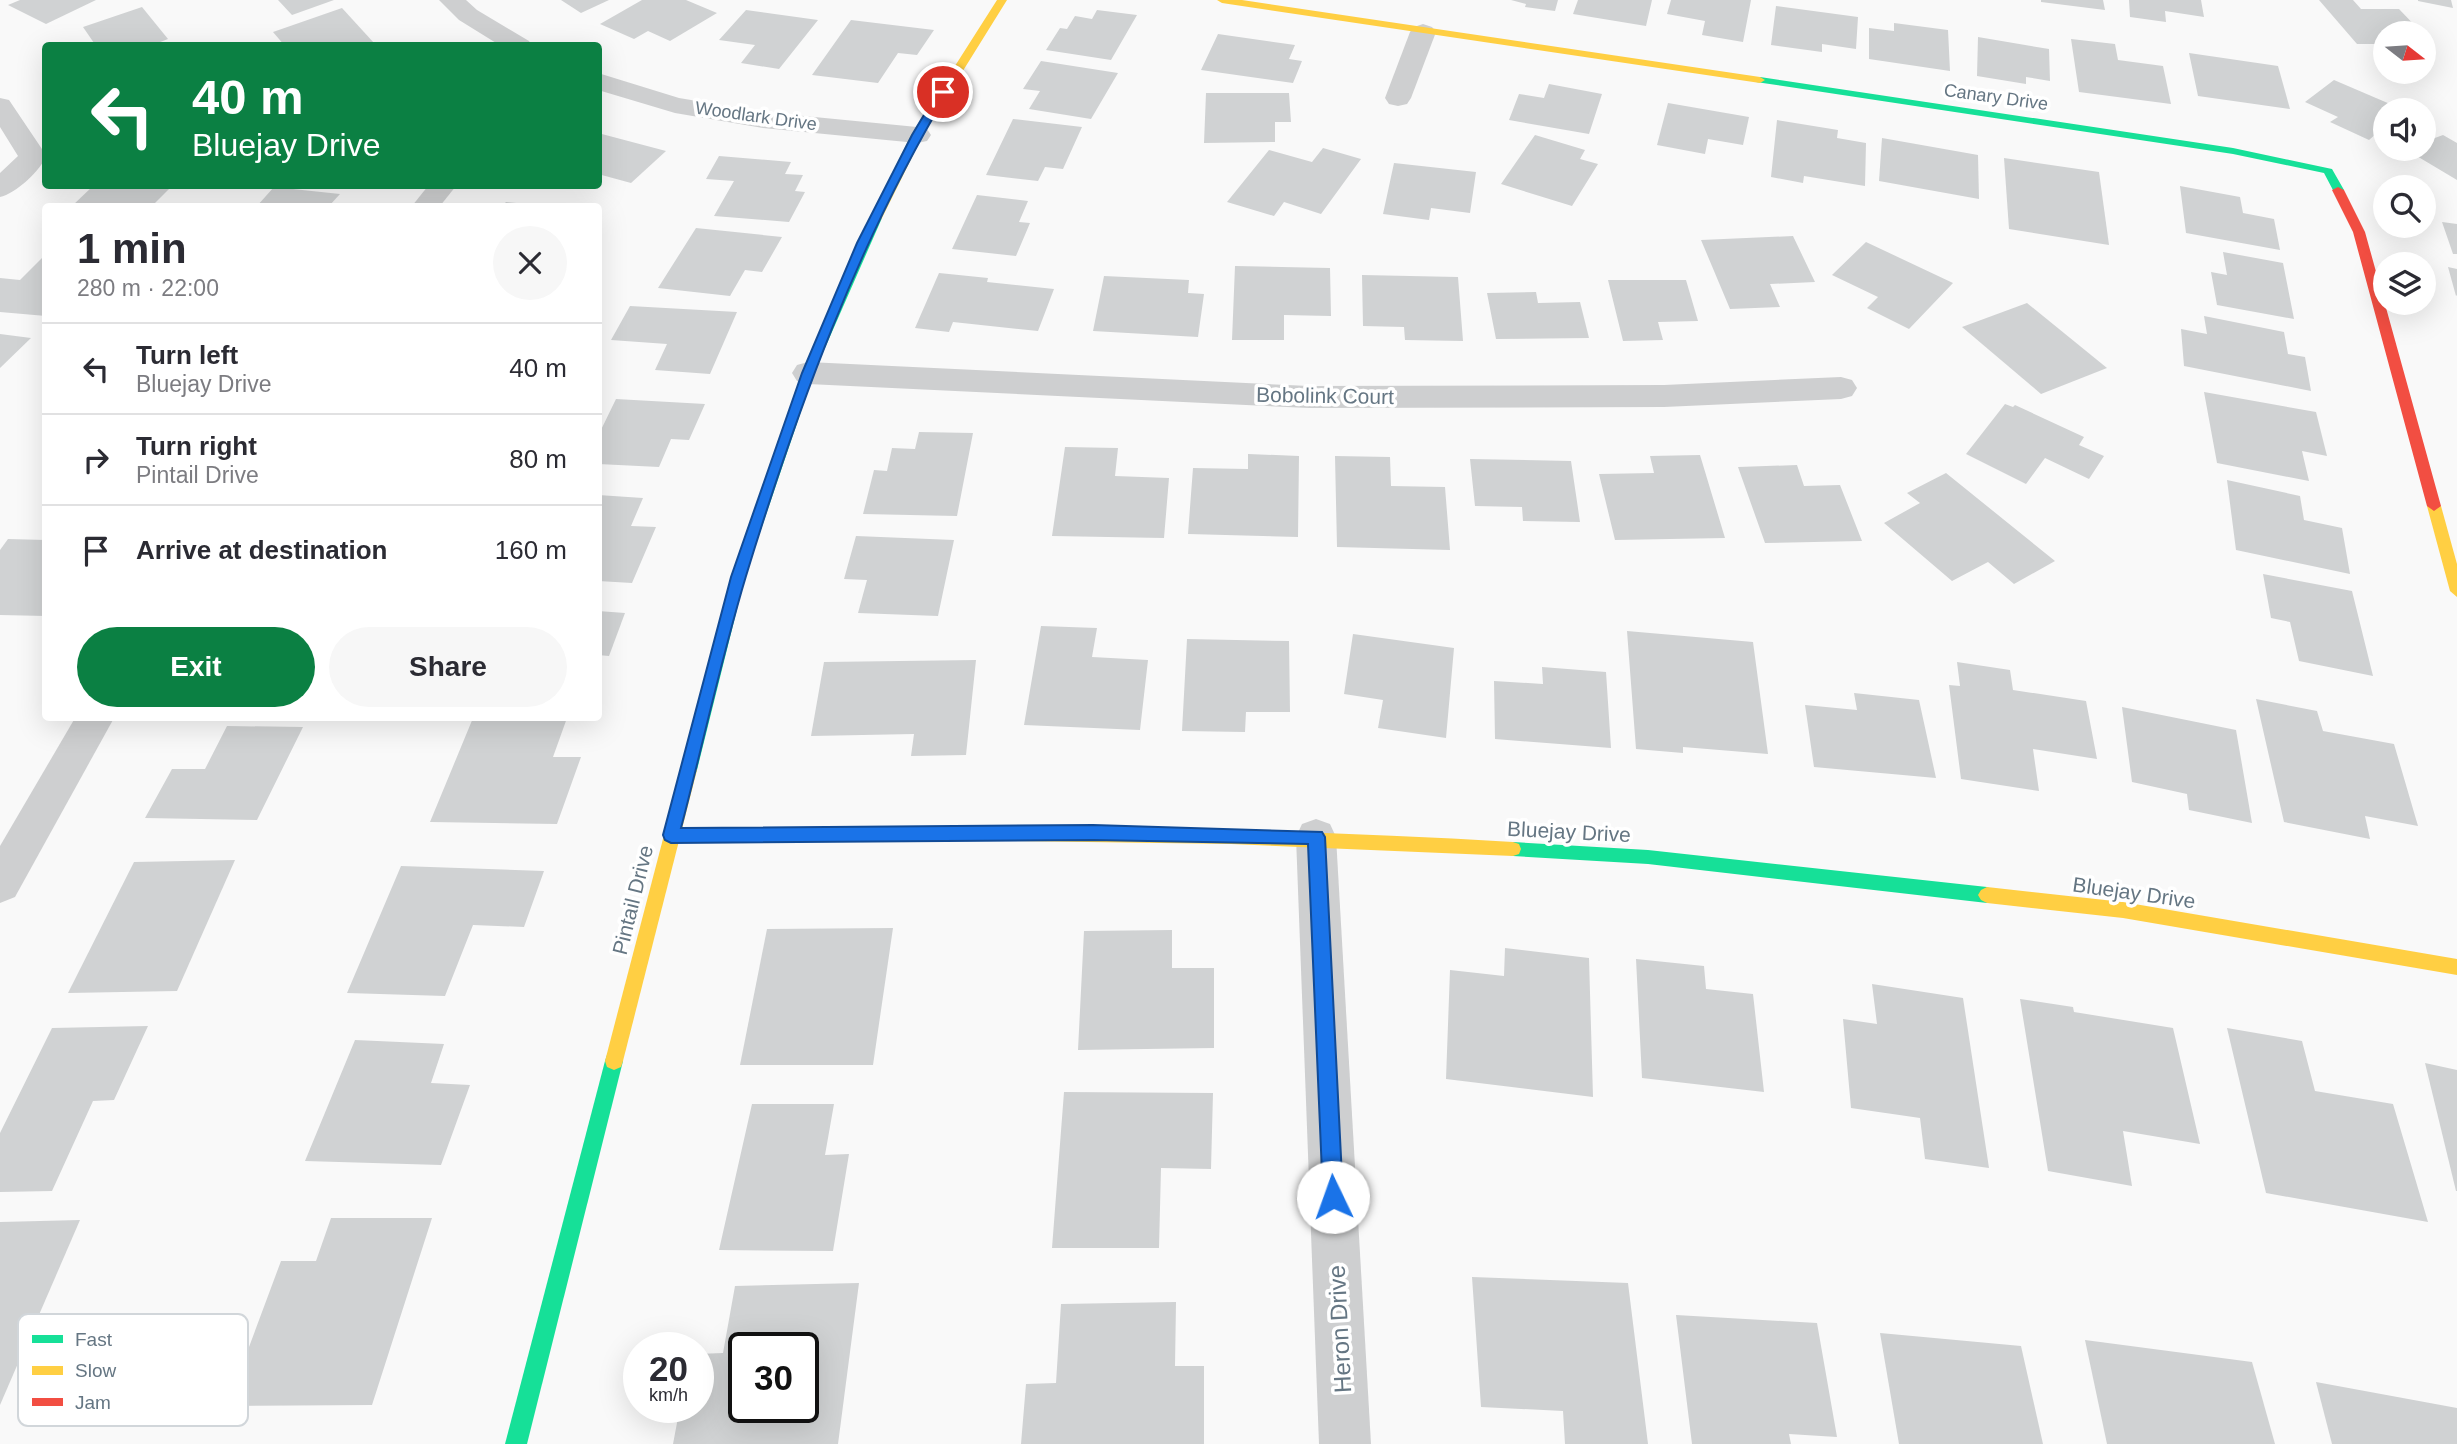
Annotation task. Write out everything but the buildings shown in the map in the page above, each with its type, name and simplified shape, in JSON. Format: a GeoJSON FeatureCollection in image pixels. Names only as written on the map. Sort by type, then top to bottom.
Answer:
{"type":"FeatureCollection","features":[{"type":"Feature","properties":{"kind":"street"},"geometry":{"type":"LineString","coordinates":[[451,0],[468,15],[513,42]]}},
{"type":"Feature","properties":{"kind":"street","name":"Pintail Drive"},"geometry":{"type":"LineString","coordinates":[[516,1444],[738,577],[808,373],[863,243],[917,135],[1002,0]]}},
{"type":"Feature","properties":{"kind":"street","name":"Canary Drive"},"geometry":{"type":"LineString","coordinates":[[1222,0],[2233,151],[2328,171],[2359,232],[2457,591]]}},
{"type":"Feature","properties":{"kind":"street"},"geometry":{"type":"LineString","coordinates":[[1398,98],[1423,32]]}},
{"type":"Feature","properties":{"kind":"street","name":"Woodlark Drive"},"geometry":{"type":"LineString","coordinates":[[602,82],[675,105],[763,120],[917,135]]}},
{"type":"Feature","properties":{"kind":"street"},"geometry":{"type":"LineString","coordinates":[[0,106],[33,157],[0,189]]}},
{"type":"Feature","properties":{"kind":"street"},"geometry":{"type":"LineString","coordinates":[[428,203],[440,189]]}},
{"type":"Feature","properties":{"kind":"street","name":"Bobolink Court"},"geometry":{"type":"LineString","coordinates":[[808,373],[1309,397],[1622,396],[1841,388]]}},
{"type":"Feature","properties":{"kind":"street"},"geometry":{"type":"LineString","coordinates":[[0,884],[93,721]]}},
{"type":"Feature","properties":{"kind":"street","name":"Bluejay Drive"},"geometry":{"type":"LineString","coordinates":[[671,835],[1093,832],[1316,837],[1648,858],[2123,910],[2457,967]]}},
{"type":"Feature","properties":{"kind":"street","name":"Heron Drive"},"geometry":{"type":"LineString","coordinates":[[1316,837],[1345,1444]]}},
{"type":"Feature","properties":{"kind":"traffic: fast"},"geometry":{"type":"LineString","coordinates":[[1760,80],[2233,151],[2328,171],[2338,190]]}},
{"type":"Feature","properties":{"kind":"traffic: fast"},"geometry":{"type":"LineString","coordinates":[[689,770],[738,577],[808,373],[876,218]]}},
{"type":"Feature","properties":{"kind":"traffic: fast"},"geometry":{"type":"LineString","coordinates":[[1513,849],[1648,857],[1987,895]]}},
{"type":"Feature","properties":{"kind":"traffic: fast"},"geometry":{"type":"LineString","coordinates":[[516,1444],[614,1061]]}},
{"type":"Feature","properties":{"kind":"traffic: slow"},"geometry":{"type":"LineString","coordinates":[[876,218],[917,135],[1002,0]]}},
{"type":"Feature","properties":{"kind":"traffic: slow"},"geometry":{"type":"LineString","coordinates":[[1222,0],[1760,80]]}},
{"type":"Feature","properties":{"kind":"traffic: slow"},"geometry":{"type":"LineString","coordinates":[[2434,506],[2457,591]]}},
{"type":"Feature","properties":{"kind":"traffic: slow"},"geometry":{"type":"LineString","coordinates":[[614,1061],[689,770]]}},
{"type":"Feature","properties":{"kind":"traffic: slow"},"geometry":{"type":"LineString","coordinates":[[949,833],[1231,836],[1513,849]]}},
{"type":"Feature","properties":{"kind":"traffic: slow"},"geometry":{"type":"LineString","coordinates":[[1987,895],[2123,910],[2457,967]]}},
{"type":"Feature","properties":{"kind":"traffic: jam"},"geometry":{"type":"LineString","coordinates":[[2338,190],[2359,232],[2434,506]]}},
{"type":"Feature","properties":{"kind":"traffic: jam"},"geometry":{"type":"LineString","coordinates":[[671,835],[949,833]]}},
{"type":"Feature","properties":{"kind":"route"},"geometry":{"type":"LineString","coordinates":[[943,92],[917,135],[863,243],[808,373],[738,577],[671,835],[1093,832],[1316,837],[1333,1197]]}}]}
